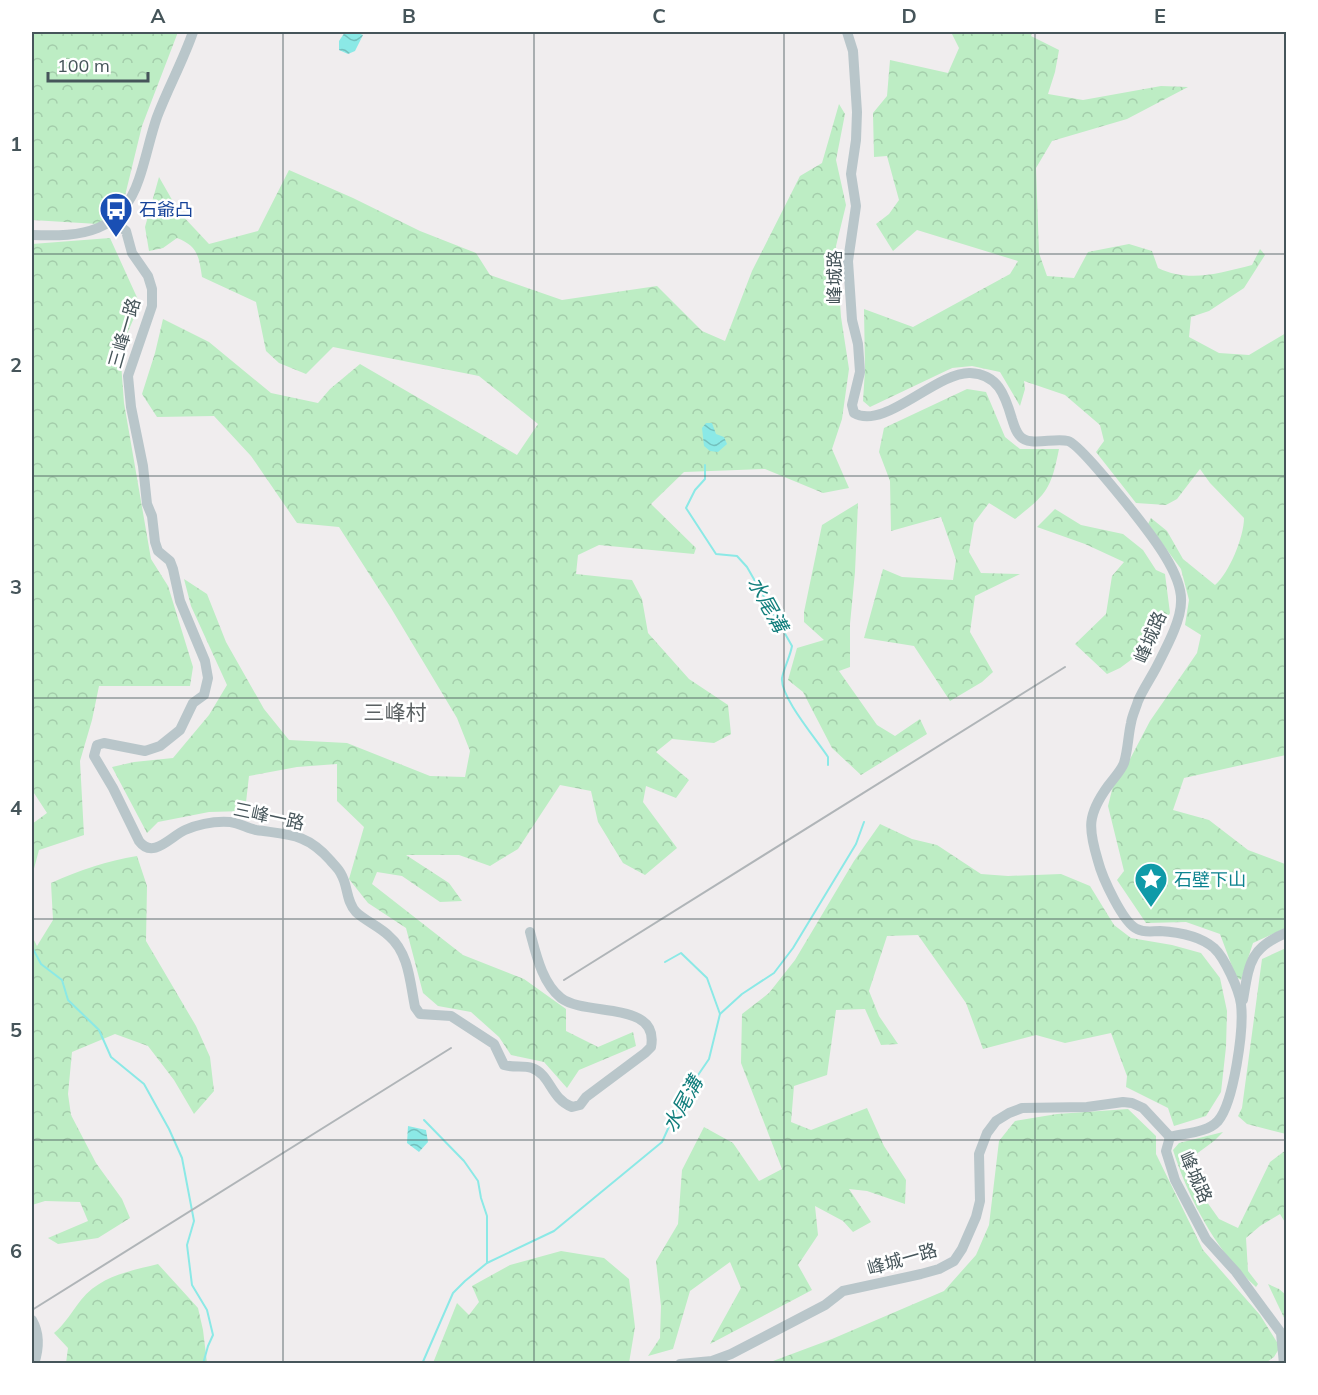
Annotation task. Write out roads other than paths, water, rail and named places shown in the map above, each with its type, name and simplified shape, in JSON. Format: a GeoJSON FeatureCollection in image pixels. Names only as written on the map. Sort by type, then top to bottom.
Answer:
{"type":"FeatureCollection","features":[{"type":"Feature","properties":{"kind":"street"},"geometry":{"type":"LineString","coordinates":[[32,235],[70,234],[102,227],[113,221],[127,204],[136,186],[157,117],[193,32]]}},
{"type":"Feature","properties":{"kind":"street","name":"峰城路"},"geometry":{"type":"LineString","coordinates":[[847,32],[853,51],[856,112],[856,140],[851,174],[856,206],[848,261],[852,320],[858,344],[860,372],[852,405],[854,413],[868,418],[879,415],[938,384],[966,373],[991,379],[1003,394],[1020,437],[1027,442],[1057,440],[1074,444],[1130,508],[1171,566],[1179,582],[1181,602],[1178,619],[1139,698],[1131,721],[1124,764],[1093,810],[1090,824],[1092,840],[1099,866],[1128,922],[1136,929],[1146,932],[1159,931],[1199,939],[1215,949],[1238,990],[1242,1007],[1234,1077],[1227,1107],[1216,1123],[1203,1130],[1170,1137],[1166,1151],[1175,1180],[1206,1239],[1262,1305],[1281,1333],[1284,1364]]}},
{"type":"Feature","properties":{"kind":"street","name":"三峰一路"},"geometry":{"type":"LineString","coordinates":[[113,221],[126,231],[132,253],[148,276],[152,290],[152,306],[128,376],[147,504],[152,516],[158,551],[170,561],[180,601],[205,661],[208,678],[204,695],[193,703],[180,730],[160,746],[145,751],[104,743],[97,745],[95,749],[94,756],[113,788],[139,841],[142,846],[150,849],[157,848],[183,831],[200,824],[217,822],[232,822],[256,830],[292,834],[306,839],[320,848],[341,873],[356,912],[390,936],[399,946],[405,957],[415,1007],[420,1014],[430,1016],[440,1014],[459,1020],[494,1044],[504,1065],[512,1068],[532,1067],[547,1081],[557,1098],[572,1107],[580,1105],[586,1097],[651,1047],[651,1033],[647,1023],[639,1018],[616,1011],[584,1008],[561,998],[540,965],[530,932]]}},
{"type":"Feature","properties":{"kind":"street"},"geometry":{"type":"LineString","coordinates":[[1242,1007],[1252,957],[1263,945],[1287,933]]}},
{"type":"Feature","properties":{"kind":"street","name":"峰城一路"},"geometry":{"type":"LineString","coordinates":[[680,1364],[712,1361],[731,1354],[825,1305],[843,1291],[921,1274],[939,1269],[954,1261],[962,1249],[978,1209],[979,1154],[987,1134],[996,1121],[1009,1113],[1022,1108],[1087,1107],[1132,1103],[1143,1108],[1170,1137]]}},
{"type":"Feature","properties":{"kind":"street"},"geometry":{"type":"LineString","coordinates":[[32,1320],[37,1332],[38,1343],[34,1364]]}},
{"type":"Feature","properties":{"kind":"water"},"geometry":{"type":"Polygon","coordinates":[[[345,32],[356,32],[363,35],[355,51],[348,54],[339,50],[339,41],[345,32]]]}},
{"type":"Feature","properties":{"kind":"water"},"geometry":{"type":"Polygon","coordinates":[[[706,423],[712,423],[716,434],[724,437],[727,444],[718,452],[710,451],[704,446],[702,428],[706,423]]]}},
{"type":"Feature","properties":{"kind":"water"},"geometry":{"type":"Polygon","coordinates":[[[408,1126],[426,1130],[428,1142],[419,1152],[407,1143],[408,1126]]]}},
{"type":"Feature","properties":{"kind":"waterway","name":"水尾溝"},"geometry":{"type":"LineString","coordinates":[[705,465],[705,479],[695,490],[686,508],[716,554],[737,556],[747,567],[792,646],[782,678],[783,686],[793,707],[828,757],[828,765]]}},
{"type":"Feature","properties":{"kind":"waterway","name":"水尾溝"},"geometry":{"type":"LineString","coordinates":[[422,1364],[453,1293],[465,1281],[487,1263],[554,1231],[662,1142],[681,1100],[709,1059],[720,1014],[742,994],[774,973],[793,948],[856,844],[864,822]]}},
{"type":"Feature","properties":{"kind":"waterway"},"geometry":{"type":"LineString","coordinates":[[32,947],[41,964],[62,980],[68,1000],[99,1030],[111,1057],[144,1084],[182,1158],[194,1221],[187,1245],[192,1285],[207,1310],[213,1335],[203,1364]]}},
{"type":"Feature","properties":{"kind":"waterway"},"geometry":{"type":"LineString","coordinates":[[665,962],[681,953],[707,978],[720,1014]]}},
{"type":"Feature","properties":{"kind":"waterway"},"geometry":{"type":"LineString","coordinates":[[424,1120],[464,1161],[478,1181],[487,1216],[487,1263]]}},
{"type":"Feature","properties":{"kind":"waterway","name":"水尾溝"},"geometry":{"type":"LineString","coordinates":[[296,1364],[301,1364]]}},
{"type":"Feature","properties":{"kind":"railway"},"geometry":{"type":"LineString","coordinates":[[564,980],[1065,667]]}},
{"type":"Feature","properties":{"kind":"railway"},"geometry":{"type":"LineString","coordinates":[[32,1310],[451,1048]]}},
{"type":"Feature","properties":{"kind":"place","name":"石爺凸"},"geometry":{"type":"Point","coordinates":[116,238]}},
{"type":"Feature","properties":{"kind":"place","name":"石壁下山"},"geometry":{"type":"Point","coordinates":[1151,908]}},
{"type":"Feature","properties":{"kind":"district","name":"三峰村"},"geometry":{"type":"Point","coordinates":[395,712]}}]}
